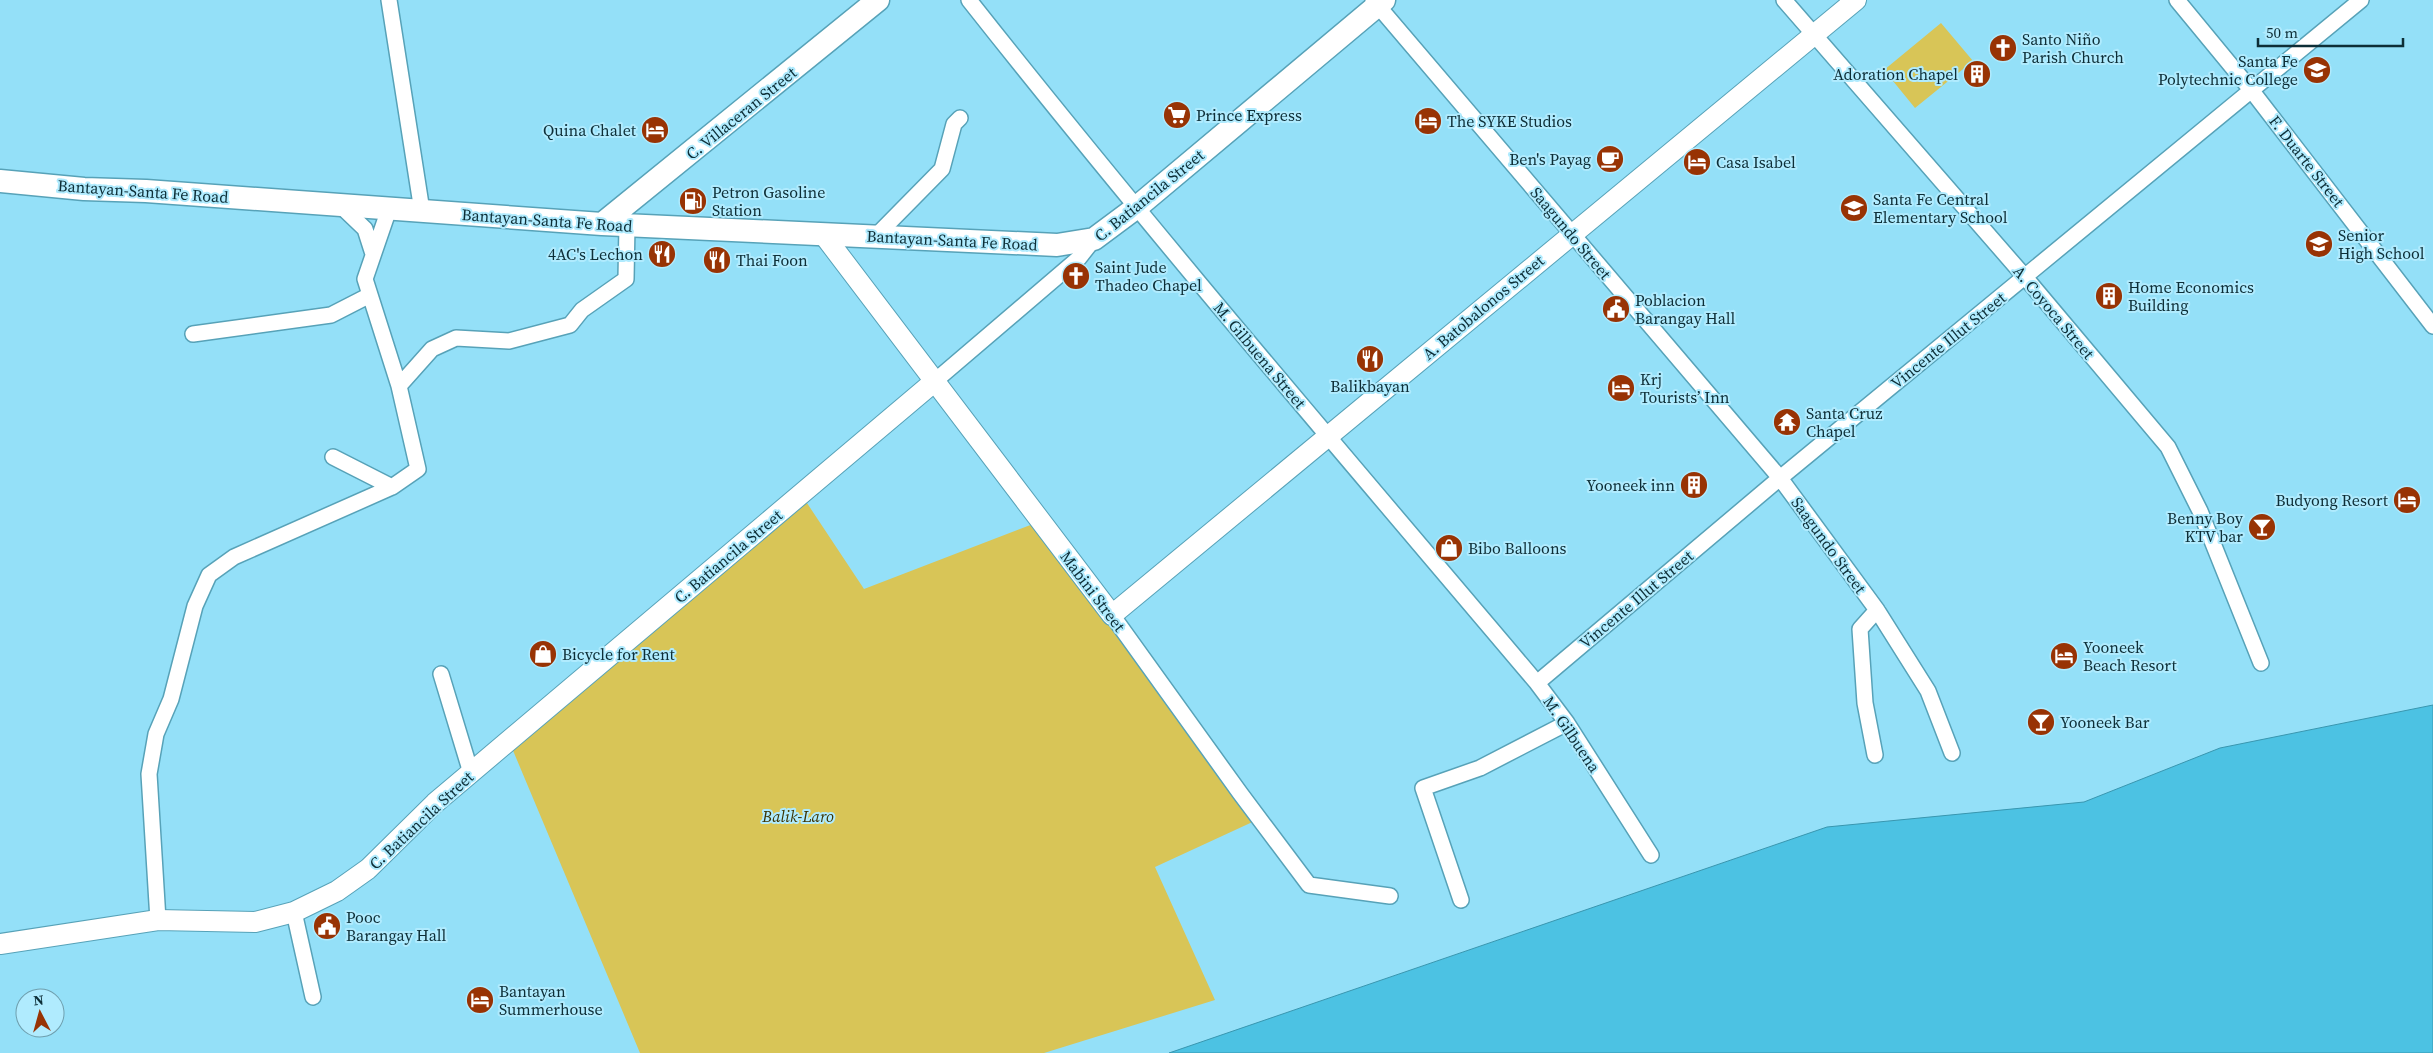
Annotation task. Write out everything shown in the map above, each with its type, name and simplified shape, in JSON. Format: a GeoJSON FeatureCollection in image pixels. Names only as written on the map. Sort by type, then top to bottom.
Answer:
{"type":"FeatureCollection","features":[{"type":"Feature","properties":{"kind":"main road","name":"C. Villaceran Street"},"geometry":{"type":"LineString","coordinates":[[602,224],[875,1]]}},
{"type":"Feature","properties":{"kind":"main road","name":"C. Batiancila Street"},"geometry":{"type":"LineString","coordinates":[[1094,239],[1137,207],[1378,2]]}},
{"type":"Feature","properties":{"kind":"main road","name":"Bantayan-Santa Fe Road"},"geometry":{"type":"LineString","coordinates":[[0,181],[602,224],[1057,245],[1094,239]]}},
{"type":"Feature","properties":{"kind":"street"},"geometry":{"type":"LineString","coordinates":[[389,0],[422,211]]}},
{"type":"Feature","properties":{"kind":"street","name":"M. Gilbuena Street"},"geometry":{"type":"LineString","coordinates":[[969,0],[1063,118],[1327,436],[1537,683]]}},
{"type":"Feature","properties":{"kind":"street","name":"A. Coyoca Street"},"geometry":{"type":"LineString","coordinates":[[1784,0],[2025,277],[2168,447],[2200,512],[2261,663]]}},
{"type":"Feature","properties":{"kind":"street","name":"A. Batobalonos Street"},"geometry":{"type":"LineString","coordinates":[[1112,615],[1856,0]]}},
{"type":"Feature","properties":{"kind":"street","name":"F. Duarte Street"},"geometry":{"type":"LineString","coordinates":[[2177,0],[2252,91],[2433,326]]}},
{"type":"Feature","properties":{"kind":"street","name":"Vincente Illut Street"},"geometry":{"type":"LineString","coordinates":[[1537,683],[1780,478],[2361,0]]}},
{"type":"Feature","properties":{"kind":"street","name":"Saagundo Street"},"geometry":{"type":"LineString","coordinates":[[1378,2],[1780,478],[1877,610],[1928,692],[1952,753]]}},
{"type":"Feature","properties":{"kind":"street"},"geometry":{"type":"LineString","coordinates":[[875,237],[942,169],[954,124],[960,118]]}},
{"type":"Feature","properties":{"kind":"street"},"geometry":{"type":"LineString","coordinates":[[341,206],[365,229],[373,254]]}},
{"type":"Feature","properties":{"kind":"street"},"geometry":{"type":"LineString","coordinates":[[158,920],[149,774],[156,734],[171,699],[195,606],[209,575],[234,558],[392,486],[418,469],[399,386],[364,279],[389,209]]}},
{"type":"Feature","properties":{"kind":"street"},"geometry":{"type":"LineString","coordinates":[[399,386],[432,349],[456,338],[509,341],[570,325],[582,310],[626,279],[627,225]]}},
{"type":"Feature","properties":{"kind":"street","name":"Mabini Street"},"geometry":{"type":"LineString","coordinates":[[824,234],[1112,615],[1240,793],[1309,885],[1390,896]]}},
{"type":"Feature","properties":{"kind":"street","name":"C. Batiancila Street"},"geometry":{"type":"LineString","coordinates":[[0,944],[158,920],[255,922],[294,912],[337,891],[368,869],[426,811],[471,772],[1079,258],[1094,239]]}},
{"type":"Feature","properties":{"kind":"street"},"geometry":{"type":"LineString","coordinates":[[193,334],[331,315],[370,295]]}},
{"type":"Feature","properties":{"kind":"street"},"geometry":{"type":"LineString","coordinates":[[390,358],[418,365]]}},
{"type":"Feature","properties":{"kind":"street"},"geometry":{"type":"LineString","coordinates":[[333,457],[392,486]]}},
{"type":"Feature","properties":{"kind":"street"},"geometry":{"type":"LineString","coordinates":[[1875,755],[1865,702],[1860,628],[1877,610]]}},
{"type":"Feature","properties":{"kind":"street"},"geometry":{"type":"LineString","coordinates":[[441,674],[471,772]]}},
{"type":"Feature","properties":{"kind":"street","name":"M. Gilbuena"},"geometry":{"type":"LineString","coordinates":[[1537,683],[1567,723],[1651,855]]}},
{"type":"Feature","properties":{"kind":"street"},"geometry":{"type":"LineString","coordinates":[[1461,900],[1422,788],[1480,768],[1567,723]]}},
{"type":"Feature","properties":{"kind":"street"},"geometry":{"type":"LineString","coordinates":[[294,912],[313,997]]}},
{"type":"Feature","properties":{"kind":"green space"},"geometry":{"type":"Polygon","coordinates":[[[1941,23],[1973,61],[1915,108],[1884,70],[1941,23]]]}},
{"type":"Feature","properties":{"kind":"green space","name":"Balik-Laro"},"geometry":{"type":"Polygon","coordinates":[[[801,494],[864,589],[1041,521],[1259,819],[1155,867],[1215,1000],[1044,1053],[640,1053],[509,741],[801,494]]]}},
{"type":"Feature","properties":{"kind":"water"},"geometry":{"type":"Polygon","coordinates":[[[2433,705],[2433,1053],[1169,1053],[1827,827],[2084,802],[2220,748],[2433,705]]]}},
{"type":"Feature","properties":{"kind":"place","name":"Santo Niño Parish Church"},"geometry":{"type":"Point","coordinates":[2003,48]}},
{"type":"Feature","properties":{"kind":"place","name":"Santa Fe Polytechnic College"},"geometry":{"type":"Point","coordinates":[2317,70]}},
{"type":"Feature","properties":{"kind":"place","name":"Adoration Chapel"},"geometry":{"type":"Point","coordinates":[1977,74]}},
{"type":"Feature","properties":{"kind":"place","name":"Prince Express"},"geometry":{"type":"Point","coordinates":[1177,115]}},
{"type":"Feature","properties":{"kind":"place","name":"The SYKE Studios"},"geometry":{"type":"Point","coordinates":[1428,121]}},
{"type":"Feature","properties":{"kind":"place","name":"Quina Chalet"},"geometry":{"type":"Point","coordinates":[655,130]}},
{"type":"Feature","properties":{"kind":"place","name":"Ben's Payag"},"geometry":{"type":"Point","coordinates":[1610,159]}},
{"type":"Feature","properties":{"kind":"place","name":"Casa Isabel"},"geometry":{"type":"Point","coordinates":[1697,162]}},
{"type":"Feature","properties":{"kind":"place","name":"Petron Gasoline Station"},"geometry":{"type":"Point","coordinates":[693,201]}},
{"type":"Feature","properties":{"kind":"place","name":"Santa Fe Central Elementary School"},"geometry":{"type":"Point","coordinates":[1854,208]}},
{"type":"Feature","properties":{"kind":"place","name":"Senior High School"},"geometry":{"type":"Point","coordinates":[2319,244]}},
{"type":"Feature","properties":{"kind":"place","name":"4AC's Lechon"},"geometry":{"type":"Point","coordinates":[662,254]}},
{"type":"Feature","properties":{"kind":"place","name":"Thai Foon"},"geometry":{"type":"Point","coordinates":[717,260]}},
{"type":"Feature","properties":{"kind":"place","name":"Saint Jude Thadeo Chapel"},"geometry":{"type":"Point","coordinates":[1076,276]}},
{"type":"Feature","properties":{"kind":"place","name":"Home Economics Building"},"geometry":{"type":"Point","coordinates":[2109,296]}},
{"type":"Feature","properties":{"kind":"place","name":"Poblacion Barangay Hall"},"geometry":{"type":"Point","coordinates":[1616,309]}},
{"type":"Feature","properties":{"kind":"place","name":"Balikbayan"},"geometry":{"type":"Point","coordinates":[1370,359]}},
{"type":"Feature","properties":{"kind":"place","name":"Krj Tourists’ Inn"},"geometry":{"type":"Point","coordinates":[1621,388]}},
{"type":"Feature","properties":{"kind":"place","name":"Santa Cruz Chapel"},"geometry":{"type":"Point","coordinates":[1787,422]}},
{"type":"Feature","properties":{"kind":"place","name":"Yooneek inn"},"geometry":{"type":"Point","coordinates":[1694,485]}},
{"type":"Feature","properties":{"kind":"place","name":"Budyong Resort"},"geometry":{"type":"Point","coordinates":[2407,500]}},
{"type":"Feature","properties":{"kind":"place","name":"Benny Boy KTV bar"},"geometry":{"type":"Point","coordinates":[2262,527]}},
{"type":"Feature","properties":{"kind":"place","name":"Bibo Balloons"},"geometry":{"type":"Point","coordinates":[1449,548]}},
{"type":"Feature","properties":{"kind":"place","name":"Bicycle for Rent"},"geometry":{"type":"Point","coordinates":[543,654]}},
{"type":"Feature","properties":{"kind":"place","name":"Yooneek Beach Resort"},"geometry":{"type":"Point","coordinates":[2064,656]}},
{"type":"Feature","properties":{"kind":"place","name":"Yooneek Bar"},"geometry":{"type":"Point","coordinates":[2041,722]}},
{"type":"Feature","properties":{"kind":"place","name":"Pooc Barangay Hall"},"geometry":{"type":"Point","coordinates":[327,926]}},
{"type":"Feature","properties":{"kind":"place","name":"Bantayan Summerhouse"},"geometry":{"type":"Point","coordinates":[480,1000]}}]}
